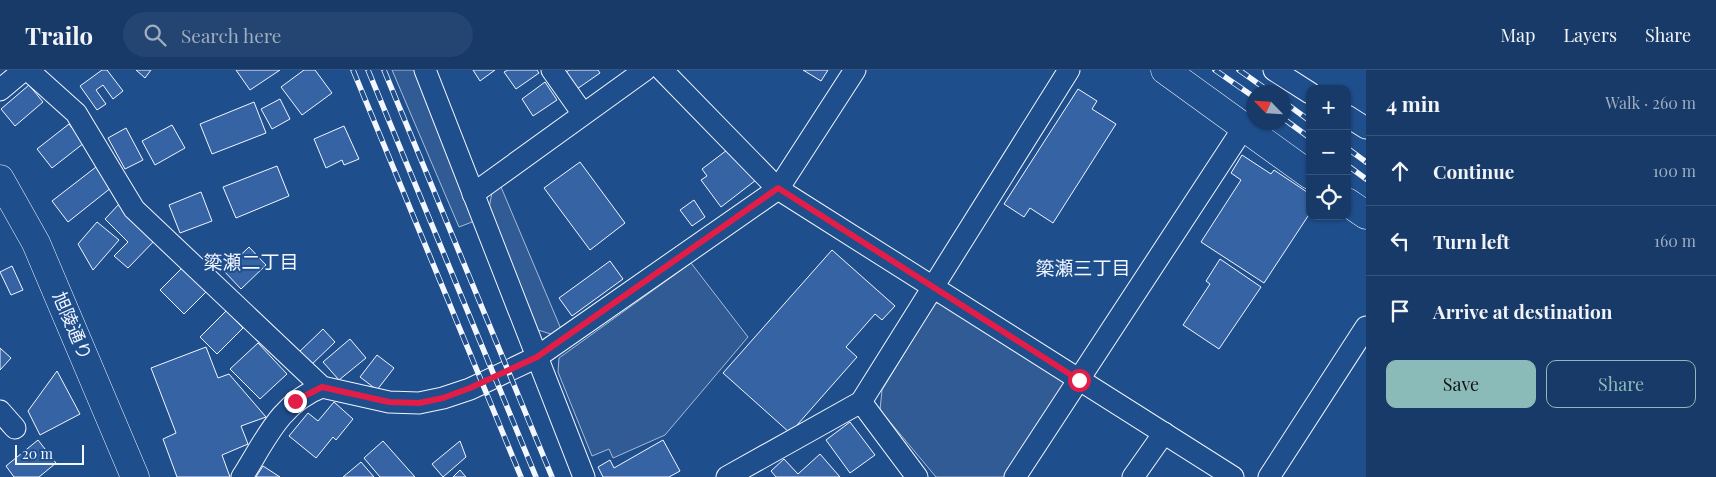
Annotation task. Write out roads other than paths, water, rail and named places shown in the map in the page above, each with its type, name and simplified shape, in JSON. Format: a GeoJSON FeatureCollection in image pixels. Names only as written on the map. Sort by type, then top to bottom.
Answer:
{"type":"FeatureCollection","features":[{"type":"Feature","properties":{"kind":"street"},"geometry":{"type":"LineString","coordinates":[[0,90],[24,70]]}},
{"type":"Feature","properties":{"kind":"street"},"geometry":{"type":"LineString","coordinates":[[28,70],[76,113],[134,209],[322,387],[389,402],[419,403],[443,398],[470,388],[537,357],[778,188],[855,70]]}},
{"type":"Feature","properties":{"kind":"street"},"geometry":{"type":"LineString","coordinates":[[425,70],[584,477]]}},
{"type":"Feature","properties":{"kind":"street"},"geometry":{"type":"LineString","coordinates":[[552,70],[583,114]]}},
{"type":"Feature","properties":{"kind":"street"},"geometry":{"type":"LineString","coordinates":[[474,194],[645,70]]}},
{"type":"Feature","properties":{"kind":"street"},"geometry":{"type":"LineString","coordinates":[[662,70],[778,188],[1233,477]]}},
{"type":"Feature","properties":{"kind":"street"},"geometry":{"type":"LineString","coordinates":[[727,477],[861,402],[1069,70]]}},
{"type":"Feature","properties":{"kind":"street"},"geometry":{"type":"LineString","coordinates":[[1165,70],[1306,172]]}},
{"type":"Feature","properties":{"kind":"street"},"geometry":{"type":"LineString","coordinates":[[1277,71],[1306,89]]}},
{"type":"Feature","properties":{"kind":"street"},"geometry":{"type":"LineString","coordinates":[[1351,119],[1366,128]]}},
{"type":"Feature","properties":{"kind":"street"},"geometry":{"type":"LineString","coordinates":[[1015,477],[1244,128]]}},
{"type":"Feature","properties":{"kind":"street","name":"旭陵通り"},"geometry":{"type":"LineString","coordinates":[[0,179],[36,243],[135,477]]}},
{"type":"Feature","properties":{"kind":"street"},"geometry":{"type":"LineString","coordinates":[[1351,205],[1366,215]]}},
{"type":"Feature","properties":{"kind":"street"},"geometry":{"type":"LineString","coordinates":[[1269,477],[1366,327]]}},
{"type":"Feature","properties":{"kind":"street"},"geometry":{"type":"LineString","coordinates":[[242,477],[277,420],[295,401],[322,387]]}},
{"type":"Feature","properties":{"kind":"street"},"geometry":{"type":"LineString","coordinates":[[861,402],[917,477]]}},
{"type":"Feature","properties":{"kind":"street"},"geometry":{"type":"LineString","coordinates":[[0,411],[15,428]]}},
{"type":"Feature","properties":{"kind":"street"},"geometry":{"type":"LineString","coordinates":[[1133,477],[1164,433]]}},
{"type":"Feature","properties":{"kind":"railway"},"geometry":{"type":"LineString","coordinates":[[353,70],[521,477]]}},
{"type":"Feature","properties":{"kind":"railway"},"geometry":{"type":"LineString","coordinates":[[368,70],[536,477]]}},
{"type":"Feature","properties":{"kind":"railway"},"geometry":{"type":"LineString","coordinates":[[384,70],[552,477]]}},
{"type":"Feature","properties":{"kind":"railway"},"geometry":{"type":"LineString","coordinates":[[1215,70],[1246,91]]}},
{"type":"Feature","properties":{"kind":"railway"},"geometry":{"type":"LineString","coordinates":[[1239,70],[1260,85]]}},
{"type":"Feature","properties":{"kind":"railway"},"geometry":{"type":"LineString","coordinates":[[1291,107],[1306,118]]}},
{"type":"Feature","properties":{"kind":"railway"},"geometry":{"type":"LineString","coordinates":[[1291,124],[1306,135]]}},
{"type":"Feature","properties":{"kind":"railway"},"geometry":{"type":"LineString","coordinates":[[1351,151],[1366,162]]}},
{"type":"Feature","properties":{"kind":"railway"},"geometry":{"type":"LineString","coordinates":[[1351,168],[1366,179]]}},
{"type":"Feature","properties":{"kind":"district","name":"簗瀬二丁目"},"geometry":{"type":"Point","coordinates":[251,262]}},
{"type":"Feature","properties":{"kind":"district","name":"簗瀬三丁目"},"geometry":{"type":"Point","coordinates":[1083,268]}}]}
